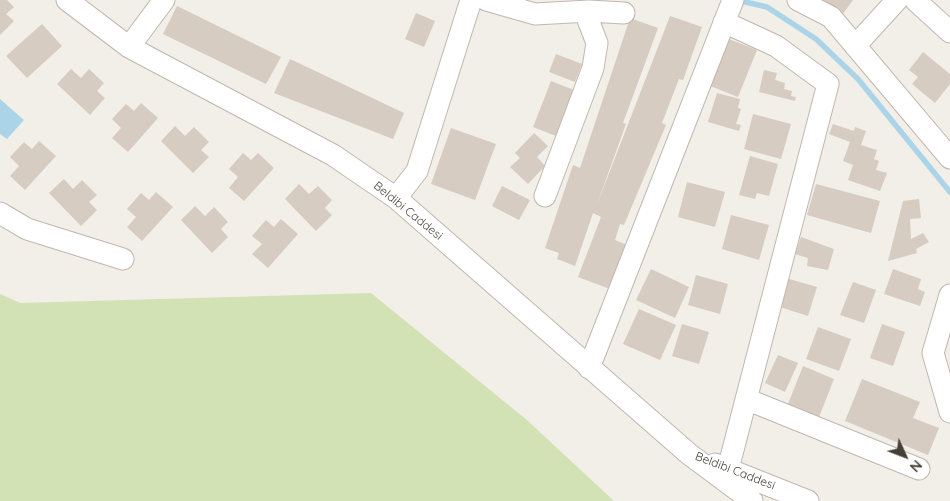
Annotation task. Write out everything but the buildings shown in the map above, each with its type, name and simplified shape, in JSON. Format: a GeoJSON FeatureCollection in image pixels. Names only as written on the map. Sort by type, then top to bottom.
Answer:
{"type":"FeatureCollection","features":[{"type":"Feature","properties":{"kind":"street","name":"Beldibi Caddesi"},"geometry":{"type":"LineString","coordinates":[[67,0],[129,47],[333,154],[396,198],[689,454],[752,501]]}},
{"type":"Feature","properties":{"kind":"street"},"geometry":{"type":"LineString","coordinates":[[129,47],[164,0]]}},
{"type":"Feature","properties":{"kind":"street"},"geometry":{"type":"LineString","coordinates":[[396,198],[417,171],[471,0]]}},
{"type":"Feature","properties":{"kind":"street"},"geometry":{"type":"LineString","coordinates":[[486,0],[535,14],[624,13]]}},
{"type":"Feature","properties":{"kind":"street"},"geometry":{"type":"LineString","coordinates":[[589,368],[733,0]]}},
{"type":"Feature","properties":{"kind":"street"},"geometry":{"type":"LineString","coordinates":[[798,0],[831,17],[950,158]]}},
{"type":"Feature","properties":{"kind":"street"},"geometry":{"type":"LineString","coordinates":[[855,46],[897,0]]}},
{"type":"Feature","properties":{"kind":"street"},"geometry":{"type":"LineString","coordinates":[[915,0],[950,32]]}},
{"type":"Feature","properties":{"kind":"street"},"geometry":{"type":"LineString","coordinates":[[545,196],[593,68],[597,42],[586,12]]}},
{"type":"Feature","properties":{"kind":"street"},"geometry":{"type":"LineString","coordinates":[[724,22],[776,46],[828,84],[728,469]]}},
{"type":"Feature","properties":{"kind":"street"},"geometry":{"type":"LineString","coordinates":[[0,213],[27,229],[123,259]]}},
{"type":"Feature","properties":{"kind":"street"},"geometry":{"type":"LineString","coordinates":[[950,295],[933,353],[950,412]]}},
{"type":"Feature","properties":{"kind":"street"},"geometry":{"type":"LineString","coordinates":[[746,399],[919,469]]}},
{"type":"Feature","properties":{"kind":"street","name":"Beldibi Caddesi"},"geometry":{"type":"LineString","coordinates":[[689,454],[808,501]]}},
{"type":"Feature","properties":{"kind":"green space"},"geometry":{"type":"Polygon","coordinates":[[[371,293],[528,421],[614,501],[0,501],[0,294],[20,303],[371,293]]]}},
{"type":"Feature","properties":{"kind":"water"},"geometry":{"type":"Polygon","coordinates":[[[0,99],[24,120],[7,139],[0,134],[0,99]]]}},
{"type":"Feature","properties":{"kind":"waterway"},"geometry":{"type":"LineString","coordinates":[[737,0],[767,7],[816,39],[858,79],[950,192]]}}]}
